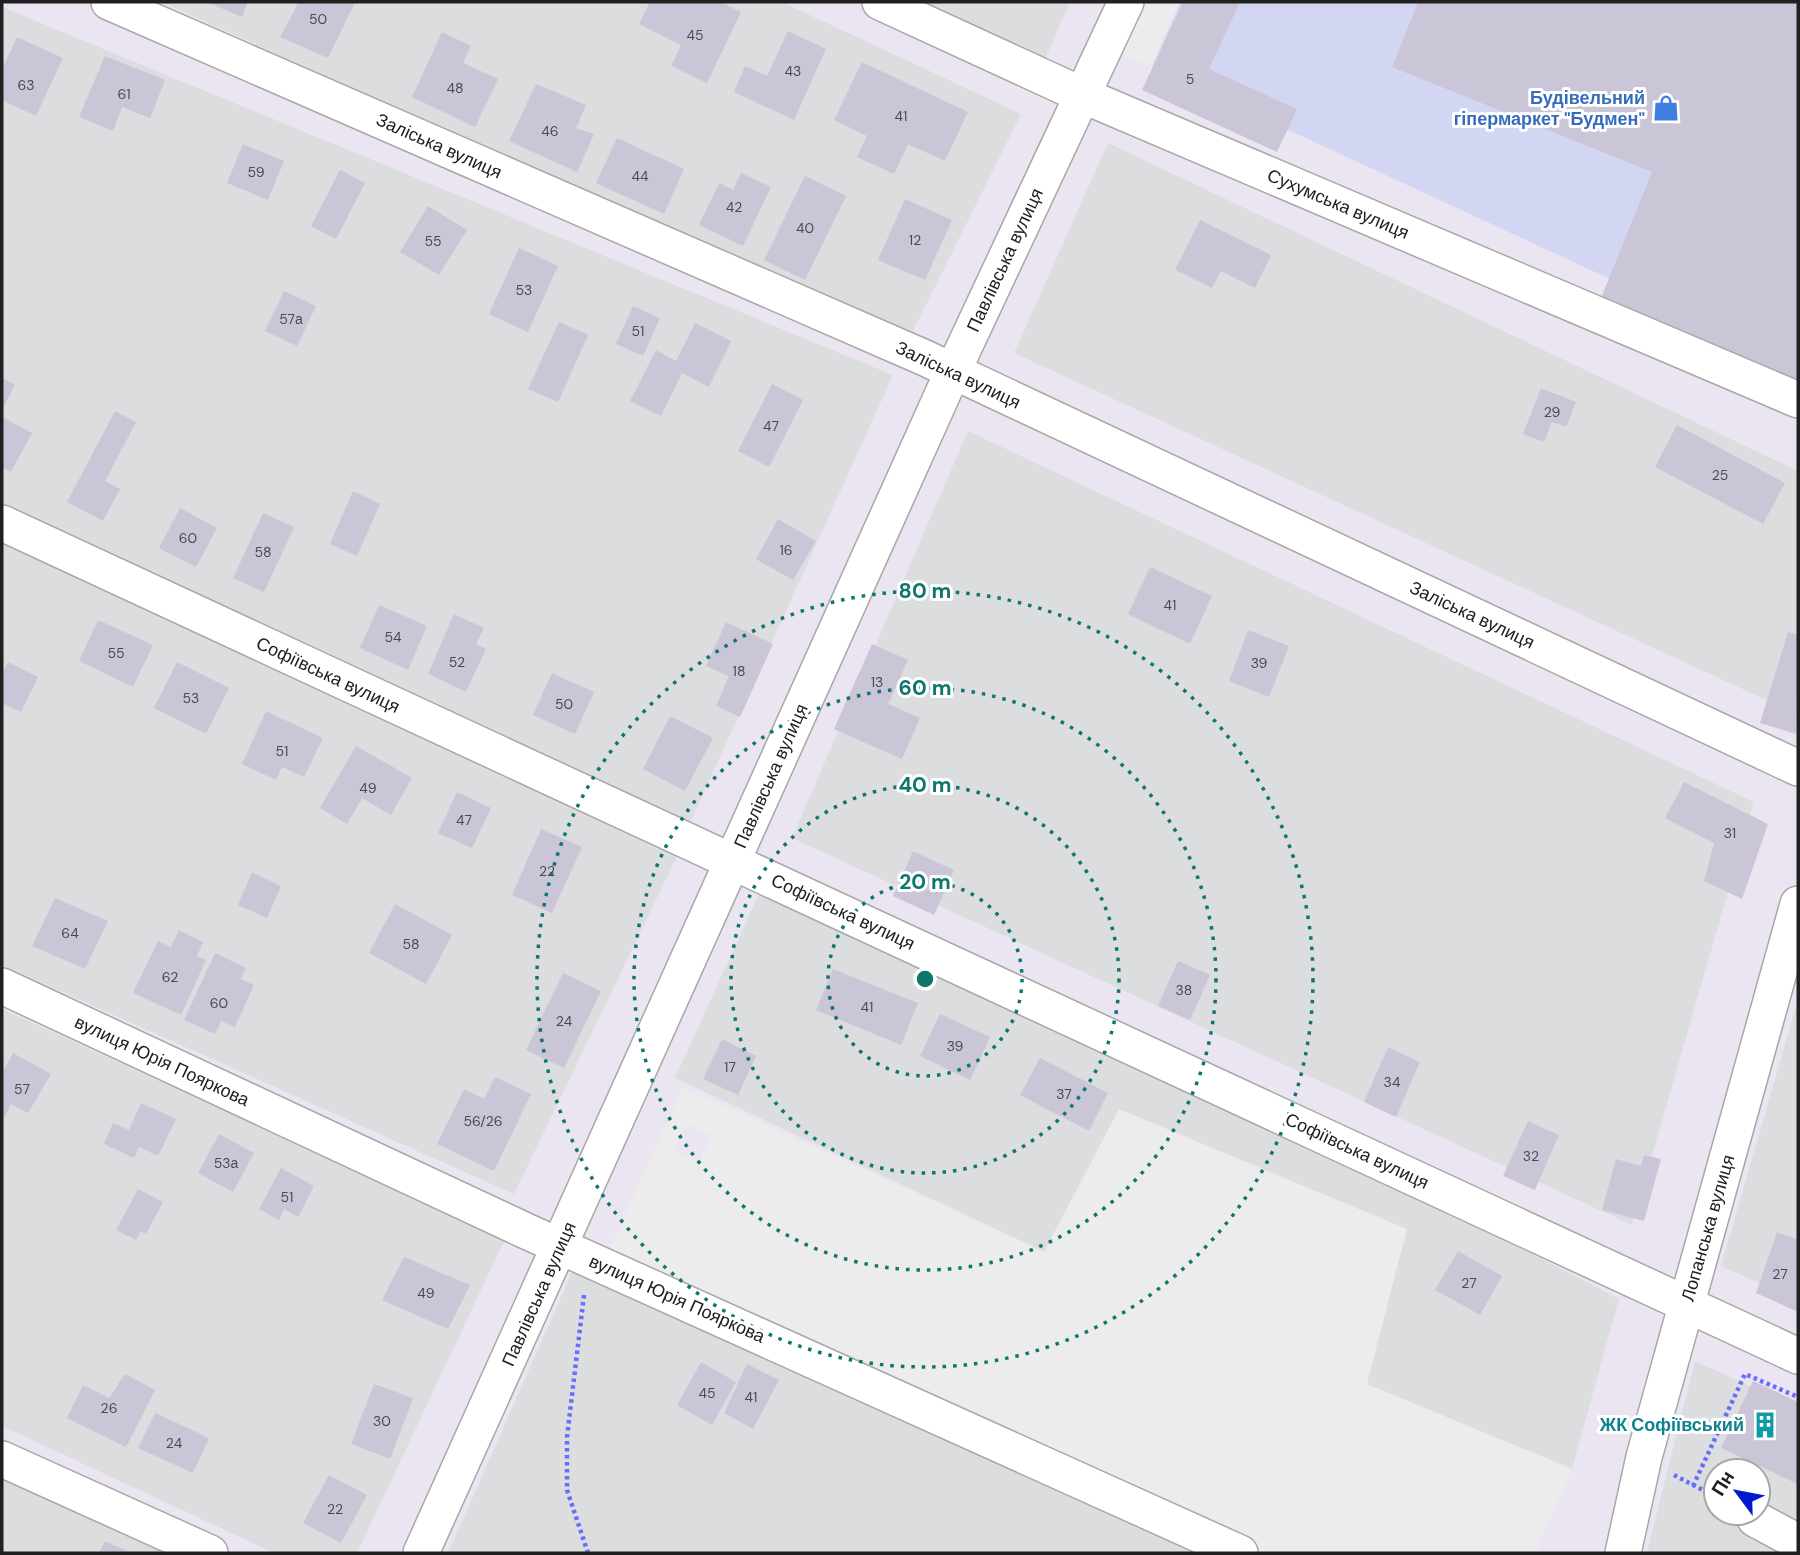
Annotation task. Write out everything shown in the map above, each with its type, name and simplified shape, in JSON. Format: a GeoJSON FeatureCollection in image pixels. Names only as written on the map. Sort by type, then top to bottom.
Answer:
{"type":"FeatureCollection","features":[{"type":"Feature","properties":{"kind":"street","name":"Заліська вулиця"},"geometry":{"type":"LineString","coordinates":[[108,2],[953,371],[1798,768]]}},
{"type":"Feature","properties":{"kind":"street","name":"Сухумська вулиця"},"geometry":{"type":"LineString","coordinates":[[880,2],[1082,96],[1798,400]]}},
{"type":"Feature","properties":{"kind":"street","name":"Павлівська вулиця"},"geometry":{"type":"LineString","coordinates":[[421,1553],[574,1253],[733,861],[953,371],[1126,2]]}},
{"type":"Feature","properties":{"kind":"street","name":"Софіївська вулиця"},"geometry":{"type":"LineString","coordinates":[[2,523],[1798,1356]]}},
{"type":"Feature","properties":{"kind":"street","name":"Лопанська вулиця"},"geometry":{"type":"LineString","coordinates":[[1623,1553],[1644,1457],[1798,904]]}},
{"type":"Feature","properties":{"kind":"street","name":"вулиця Юрія Пояркова"},"geometry":{"type":"LineString","coordinates":[[2,986],[574,1253],[1240,1553]]}},
{"type":"Feature","properties":{"kind":"street"},"geometry":{"type":"LineString","coordinates":[[2,1459],[210,1553]]}},
{"type":"Feature","properties":{"kind":"street"},"geometry":{"type":"LineString","coordinates":[[1770,1527],[1798,1542]]}},
{"type":"Feature","properties":{"kind":"path"},"geometry":{"type":"LineString","coordinates":[[574,1253],[566,1490],[588,1553]]}},
{"type":"Feature","properties":{"kind":"path"},"geometry":{"type":"LineString","coordinates":[[1693,1486],[1745,1374],[1798,1397]]}},
{"type":"Feature","properties":{"kind":"path"},"geometry":{"type":"LineString","coordinates":[[1644,1457],[1702,1490]]}},
{"type":"Feature","properties":{"kind":"shaded area"},"geometry":{"type":"Polygon","coordinates":[[[161,2],[782,2],[1021,114],[910,337],[161,2]]]}},
{"type":"Feature","properties":{"kind":"shaded area"},"geometry":{"type":"Polygon","coordinates":[[[917,2],[1070,2],[1045,59],[917,2]]]}},
{"type":"Feature","properties":{"kind":"shaded area"},"geometry":{"type":"Polygon","coordinates":[[[1141,2],[1179,2],[1150,66],[1118,52],[1141,2]]]}},
{"type":"Feature","properties":{"kind":"shaded area"},"geometry":{"type":"Polygon","coordinates":[[[1181,2],[1798,2],[1798,366],[1152,67],[1181,2]]]}},
{"type":"Feature","properties":{"kind":"shaded area"},"geometry":{"type":"Polygon","coordinates":[[[2,7],[893,375],[690,823],[2,503],[2,7]]]}},
{"type":"Feature","properties":{"kind":"shaded area"},"geometry":{"type":"Polygon","coordinates":[[[1108,143],[1798,471],[1798,674],[1788,710],[1014,353],[1108,143]]]}},
{"type":"Feature","properties":{"kind":"shaded area"},"geometry":{"type":"Polygon","coordinates":[[[968,431],[1754,802],[1632,1225],[792,838],[968,431]]]}},
{"type":"Feature","properties":{"kind":"shaded area"},"geometry":{"type":"Polygon","coordinates":[[[2,544],[680,850],[514,1194],[2,965],[2,544]]]}},
{"type":"Feature","properties":{"kind":"shaded area"},"geometry":{"type":"Polygon","coordinates":[[[759,894],[1414,1192],[1619,1299],[1572,1469],[1366,1384],[1406,1230],[1045,1252],[675,1078],[759,894]]]}},
{"type":"Feature","properties":{"kind":"shaded area"},"geometry":{"type":"Polygon","coordinates":[[[1798,1000],[1798,1301],[1721,1266],[1798,1000]]]}},
{"type":"Feature","properties":{"kind":"shaded area"},"geometry":{"type":"Polygon","coordinates":[[[2,1009],[505,1239],[357,1553],[274,1553],[2,1426],[2,1009]]]}},
{"type":"Feature","properties":{"kind":"shaded area"},"geometry":{"type":"Polygon","coordinates":[[[683,1087],[1044,1252],[1119,1109],[1407,1229],[1367,1384],[1572,1469],[1535,1553],[1240,1553],[602,1265],[683,1087]],[[686,1124],[673,1152],[700,1163],[712,1135],[686,1124]]]}},
{"type":"Feature","properties":{"kind":"shaded area"},"geometry":{"type":"Polygon","coordinates":[[[573,1270],[1193,1553],[448,1553],[573,1270]]]}},
{"type":"Feature","properties":{"kind":"shaded area"},"geometry":{"type":"Polygon","coordinates":[[[1695,1361],[1798,1408],[1798,1553],[1647,1553],[1695,1361]]]}},
{"type":"Feature","properties":{"kind":"shaded area"},"geometry":{"type":"Polygon","coordinates":[[[2,1478],[169,1553],[2,1553],[2,1478]]]}},
{"type":"Feature","properties":{"kind":"building"},"geometry":{"type":"Polygon","coordinates":[[[207,2],[248,2],[242,17],[207,2]]]}},
{"type":"Feature","properties":{"kind":"building"},"geometry":{"type":"Polygon","coordinates":[[[299,2],[355,2],[328,58],[280,37],[299,2]]]}},
{"type":"Feature","properties":{"kind":"building"},"geometry":{"type":"Polygon","coordinates":[[[650,2],[720,2],[741,12],[707,83],[671,66],[681,45],[639,24],[650,2]]]}},
{"type":"Feature","properties":{"kind":"building"},"geometry":{"type":"Polygon","coordinates":[[[1183,2],[1240,2],[1209,69],[1297,109],[1277,152],[1142,90],[1183,2]]]}},
{"type":"Feature","properties":{"kind":"building"},"geometry":{"type":"Polygon","coordinates":[[[1418,2],[1798,2],[1798,383],[1599,303],[1652,172],[1392,67],[1418,2]]]}},
{"type":"Feature","properties":{"kind":"building"},"geometry":{"type":"Polygon","coordinates":[[[788,31],[826,49],[794,120],[734,92],[745,66],[767,76],[788,31]]]}},
{"type":"Feature","properties":{"kind":"building"},"geometry":{"type":"Polygon","coordinates":[[[442,32],[471,46],[463,63],[498,79],[475,127],[412,97],[442,32]]]}},
{"type":"Feature","properties":{"kind":"building"},"geometry":{"type":"Polygon","coordinates":[[[17,37],[63,58],[36,116],[2,100],[2,69],[17,37]]]}},
{"type":"Feature","properties":{"kind":"building"},"geometry":{"type":"Polygon","coordinates":[[[105,56],[165,80],[150,118],[122,107],[113,131],[79,117],[105,56]]]}},
{"type":"Feature","properties":{"kind":"building"},"geometry":{"type":"Polygon","coordinates":[[[862,62],[968,112],[945,161],[908,144],[894,174],[857,157],[867,136],[834,120],[862,62]]]}},
{"type":"Feature","properties":{"kind":"building"},"geometry":{"type":"Polygon","coordinates":[[[536,84],[586,105],[576,128],[594,134],[577,172],[509,141],[536,84]]]}},
{"type":"Feature","properties":{"kind":"building"},"geometry":{"type":"Polygon","coordinates":[[[617,138],[684,169],[664,214],[596,183],[617,138]]]}},
{"type":"Feature","properties":{"kind":"building"},"geometry":{"type":"Polygon","coordinates":[[[243,144],[284,161],[268,200],[227,183],[243,144]]]}},
{"type":"Feature","properties":{"kind":"building"},"geometry":{"type":"Polygon","coordinates":[[[340,170],[365,183],[336,239],[311,226],[340,170]]]}},
{"type":"Feature","properties":{"kind":"building"},"geometry":{"type":"Polygon","coordinates":[[[741,173],[771,187],[743,246],[699,225],[719,183],[733,190],[741,173]]]}},
{"type":"Feature","properties":{"kind":"building"},"geometry":{"type":"Polygon","coordinates":[[[805,176],[846,196],[805,280],[764,260],[805,176]]]}},
{"type":"Feature","properties":{"kind":"building"},"geometry":{"type":"Polygon","coordinates":[[[905,199],[952,220],[925,280],[878,260],[905,199]]]}},
{"type":"Feature","properties":{"kind":"building"},"geometry":{"type":"Polygon","coordinates":[[[428,206],[467,230],[439,275],[400,252],[428,206]]]}},
{"type":"Feature","properties":{"kind":"building"},"geometry":{"type":"Polygon","coordinates":[[[1200,220],[1271,255],[1255,288],[1221,271],[1212,288],[1175,270],[1200,220]]]}},
{"type":"Feature","properties":{"kind":"building"},"geometry":{"type":"Polygon","coordinates":[[[519,248],[558,266],[528,332],[489,314],[519,248]]]}},
{"type":"Feature","properties":{"kind":"building"},"geometry":{"type":"Polygon","coordinates":[[[284,291],[316,306],[297,346],[265,331],[284,291]]]}},
{"type":"Feature","properties":{"kind":"building"},"geometry":{"type":"Polygon","coordinates":[[[633,306],[660,318],[643,356],[616,344],[633,306]]]}},
{"type":"Feature","properties":{"kind":"building"},"geometry":{"type":"Polygon","coordinates":[[[559,322],[588,335],[558,402],[528,389],[559,322]]]}},
{"type":"Feature","properties":{"kind":"building"},"geometry":{"type":"Polygon","coordinates":[[[695,323],[731,341],[709,387],[682,373],[661,416],[630,401],[656,350],[676,361],[695,323]]]}},
{"type":"Feature","properties":{"kind":"building"},"geometry":{"type":"Polygon","coordinates":[[[2,378],[15,385],[2,410],[2,378]]]}},
{"type":"Feature","properties":{"kind":"building"},"geometry":{"type":"Polygon","coordinates":[[[772,384],[803,400],[769,467],[738,451],[772,384]]]}},
{"type":"Feature","properties":{"kind":"building"},"geometry":{"type":"Polygon","coordinates":[[[1541,388],[1576,402],[1566,427],[1552,422],[1544,442],[1523,434],[1541,388]]]}},
{"type":"Feature","properties":{"kind":"building"},"geometry":{"type":"Polygon","coordinates":[[[115,411],[136,422],[105,481],[120,489],[103,521],[67,502],[115,411]]]}},
{"type":"Feature","properties":{"kind":"building"},"geometry":{"type":"Polygon","coordinates":[[[2,417],[32,433],[11,472],[2,467],[2,417]]]}},
{"type":"Feature","properties":{"kind":"building"},"geometry":{"type":"Polygon","coordinates":[[[1677,425],[1785,483],[1763,524],[1655,467],[1677,425]]]}},
{"type":"Feature","properties":{"kind":"building"},"geometry":{"type":"Polygon","coordinates":[[[353,491],[380,504],[357,556],[330,544],[353,491]]]}},
{"type":"Feature","properties":{"kind":"building"},"geometry":{"type":"Polygon","coordinates":[[[180,508],[217,528],[196,567],[159,548],[180,508]]]}},
{"type":"Feature","properties":{"kind":"building"},"geometry":{"type":"Polygon","coordinates":[[[263,513],[294,527],[264,592],[233,578],[263,513]]]}},
{"type":"Feature","properties":{"kind":"building"},"geometry":{"type":"Polygon","coordinates":[[[778,519],[816,541],[793,580],[756,559],[778,519]]]}},
{"type":"Feature","properties":{"kind":"building"},"geometry":{"type":"Polygon","coordinates":[[[1150,567],[1212,596],[1190,644],[1128,614],[1150,567]]]}},
{"type":"Feature","properties":{"kind":"building"},"geometry":{"type":"Polygon","coordinates":[[[379,605],[427,626],[408,670],[360,648],[379,605]]]}},
{"type":"Feature","properties":{"kind":"building"},"geometry":{"type":"Polygon","coordinates":[[[454,614],[484,628],[476,644],[486,649],[466,692],[428,674],[454,614]]]}},
{"type":"Feature","properties":{"kind":"building"},"geometry":{"type":"Polygon","coordinates":[[[98,620],[153,645],[133,687],[79,661],[98,620]]]}},
{"type":"Feature","properties":{"kind":"building"},"geometry":{"type":"Polygon","coordinates":[[[726,622],[773,644],[740,717],[716,706],[729,676],[706,666],[726,622]]]}},
{"type":"Feature","properties":{"kind":"building"},"geometry":{"type":"Polygon","coordinates":[[[1248,630],[1289,646],[1269,697],[1229,681],[1248,630]]]}},
{"type":"Feature","properties":{"kind":"building"},"geometry":{"type":"Polygon","coordinates":[[[1788,632],[1798,635],[1796,734],[1760,723],[1788,632]]]}},
{"type":"Feature","properties":{"kind":"building"},"geometry":{"type":"Polygon","coordinates":[[[872,644],[908,660],[888,704],[920,718],[902,759],[834,729],[872,644]]]}},
{"type":"Feature","properties":{"kind":"building"},"geometry":{"type":"Polygon","coordinates":[[[8,662],[38,677],[21,712],[2,703],[2,674],[8,662]]]}},
{"type":"Feature","properties":{"kind":"building"},"geometry":{"type":"Polygon","coordinates":[[[177,662],[229,688],[206,734],[154,708],[177,662]]]}},
{"type":"Feature","properties":{"kind":"building"},"geometry":{"type":"Polygon","coordinates":[[[552,673],[594,692],[575,734],[533,715],[552,673]]]}},
{"type":"Feature","properties":{"kind":"building"},"geometry":{"type":"Polygon","coordinates":[[[266,711],[323,738],[304,777],[282,767],[276,780],[242,764],[266,711]]]}},
{"type":"Feature","properties":{"kind":"building"},"geometry":{"type":"Polygon","coordinates":[[[670,716],[713,738],[685,791],[643,769],[670,716]]]}},
{"type":"Feature","properties":{"kind":"building"},"geometry":{"type":"Polygon","coordinates":[[[356,746],[412,778],[391,815],[362,798],[347,824],[320,808],[356,746]]]}},
{"type":"Feature","properties":{"kind":"building"},"geometry":{"type":"Polygon","coordinates":[[[1684,782],[1768,824],[1742,899],[1704,881],[1714,843],[1665,818],[1684,782]]]}},
{"type":"Feature","properties":{"kind":"building"},"geometry":{"type":"Polygon","coordinates":[[[457,792],[491,808],[472,848],[438,833],[457,792]]]}},
{"type":"Feature","properties":{"kind":"building"},"geometry":{"type":"Polygon","coordinates":[[[541,829],[582,847],[552,913],[512,895],[541,829]]]}},
{"type":"Feature","properties":{"kind":"building"},"geometry":{"type":"Polygon","coordinates":[[[913,851],[954,870],[934,915],[893,896],[913,851]]]}},
{"type":"Feature","properties":{"kind":"building"},"geometry":{"type":"Polygon","coordinates":[[[252,872],[281,886],[267,918],[238,905],[252,872]]]}},
{"type":"Feature","properties":{"kind":"building"},"geometry":{"type":"Polygon","coordinates":[[[55,898],[108,921],[85,969],[32,946],[55,898]]]}},
{"type":"Feature","properties":{"kind":"building"},"geometry":{"type":"Polygon","coordinates":[[[395,904],[452,935],[426,984],[369,953],[395,904]]]}},
{"type":"Feature","properties":{"kind":"building"},"geometry":{"type":"Polygon","coordinates":[[[179,930],[203,942],[197,956],[206,960],[181,1015],[133,993],[158,941],[171,947],[179,930]]]}},
{"type":"Feature","properties":{"kind":"building"},"geometry":{"type":"Polygon","coordinates":[[[215,953],[246,968],[241,979],[254,985],[235,1027],[221,1021],[215,1034],[184,1020],[215,953]]]}},
{"type":"Feature","properties":{"kind":"building"},"geometry":{"type":"Polygon","coordinates":[[[1178,961],[1210,975],[1190,1020],[1158,1006],[1178,961]]]}},
{"type":"Feature","properties":{"kind":"building"},"geometry":{"type":"Polygon","coordinates":[[[833,969],[918,1003],[901,1045],[816,1010],[833,969]]]}},
{"type":"Feature","properties":{"kind":"building"},"geometry":{"type":"Polygon","coordinates":[[[563,973],[601,991],[564,1068],[526,1050],[563,973]]]}},
{"type":"Feature","properties":{"kind":"building"},"geometry":{"type":"Polygon","coordinates":[[[940,1014],[990,1037],[970,1080],[920,1056],[940,1014]]]}},
{"type":"Feature","properties":{"kind":"building"},"geometry":{"type":"Polygon","coordinates":[[[722,1039],[756,1056],[738,1095],[703,1079],[722,1039]]]}},
{"type":"Feature","properties":{"kind":"building"},"geometry":{"type":"Polygon","coordinates":[[[1388,1047],[1420,1062],[1396,1117],[1364,1102],[1388,1047]]]}},
{"type":"Feature","properties":{"kind":"building"},"geometry":{"type":"Polygon","coordinates":[[[13,1053],[51,1074],[28,1113],[11,1104],[5,1117],[2,1116],[2,1073],[13,1053]]]}},
{"type":"Feature","properties":{"kind":"building"},"geometry":{"type":"Polygon","coordinates":[[[1040,1058],[1108,1093],[1089,1131],[1020,1095],[1040,1058]]]}},
{"type":"Feature","properties":{"kind":"building"},"geometry":{"type":"Polygon","coordinates":[[[495,1077],[531,1094],[494,1171],[437,1144],[464,1089],[484,1099],[495,1077]]]}},
{"type":"Feature","properties":{"kind":"building"},"geometry":{"type":"Polygon","coordinates":[[[141,1103],[176,1119],[158,1156],[139,1147],[134,1158],[104,1144],[113,1123],[129,1130],[141,1103]]]}},
{"type":"Feature","properties":{"kind":"building"},"geometry":{"type":"Polygon","coordinates":[[[1528,1121],[1559,1135],[1535,1190],[1503,1176],[1528,1121]]]}},
{"type":"Feature","properties":{"kind":"building"},"geometry":{"type":"Polygon","coordinates":[[[219,1134],[254,1153],[233,1192],[198,1173],[219,1134]]]}},
{"type":"Feature","properties":{"kind":"building"},"geometry":{"type":"Polygon","coordinates":[[[1644,1155],[1661,1159],[1644,1221],[1602,1210],[1616,1159],[1641,1166],[1644,1155]]]}},
{"type":"Feature","properties":{"kind":"building"},"geometry":{"type":"Polygon","coordinates":[[[281,1168],[314,1186],[298,1217],[284,1209],[279,1220],[259,1209],[281,1168]]]}},
{"type":"Feature","properties":{"kind":"building"},"geometry":{"type":"Polygon","coordinates":[[[138,1189],[163,1202],[146,1234],[140,1231],[136,1240],[116,1230],[138,1189]]]}},
{"type":"Feature","properties":{"kind":"building"},"geometry":{"type":"Polygon","coordinates":[[[1777,1232],[1798,1240],[1798,1312],[1756,1293],[1777,1232]]]}},
{"type":"Feature","properties":{"kind":"building"},"geometry":{"type":"Polygon","coordinates":[[[1458,1251],[1502,1276],[1480,1315],[1435,1290],[1458,1251]]]}},
{"type":"Feature","properties":{"kind":"building"},"geometry":{"type":"Polygon","coordinates":[[[404,1257],[470,1285],[448,1329],[382,1300],[404,1257]]]}},
{"type":"Feature","properties":{"kind":"building"},"geometry":{"type":"Polygon","coordinates":[[[701,1362],[736,1382],[712,1425],[677,1405],[701,1362]]]}},
{"type":"Feature","properties":{"kind":"building"},"geometry":{"type":"Polygon","coordinates":[[[747,1364],[779,1380],[753,1429],[724,1413],[747,1364]]]}},
{"type":"Feature","properties":{"kind":"building"},"geometry":{"type":"Polygon","coordinates":[[[125,1374],[155,1390],[126,1447],[67,1418],[83,1385],[109,1398],[125,1374]]]}},
{"type":"Feature","properties":{"kind":"building","name":"ЖК Софіївський"},"geometry":{"type":"Polygon","coordinates":[[[1753,1381],[1798,1402],[1798,1484],[1772,1472],[1772,1457],[1740,1457],[1721,1448],[1753,1381]]]}},
{"type":"Feature","properties":{"kind":"building"},"geometry":{"type":"Polygon","coordinates":[[[374,1384],[413,1398],[390,1459],[351,1444],[374,1384]]]}},
{"type":"Feature","properties":{"kind":"building"},"geometry":{"type":"Polygon","coordinates":[[[155,1413],[209,1438],[193,1473],[138,1448],[155,1413]]]}},
{"type":"Feature","properties":{"kind":"building"},"geometry":{"type":"Polygon","coordinates":[[[329,1475],[367,1495],[341,1543],[303,1523],[329,1475]]]}},
{"type":"Feature","properties":{"kind":"building"},"geometry":{"type":"Polygon","coordinates":[[[105,1541],[131,1553],[99,1553],[105,1541]]]}},
{"type":"Feature","properties":{"kind":"place","name":"Будівельний гіпермаркет \"Будмен\""},"geometry":{"type":"Point","coordinates":[1666,108]}},
{"type":"Feature","properties":{"kind":"place","name":"ЖК Софіївський"},"geometry":{"type":"Point","coordinates":[1765,1425]}}]}
